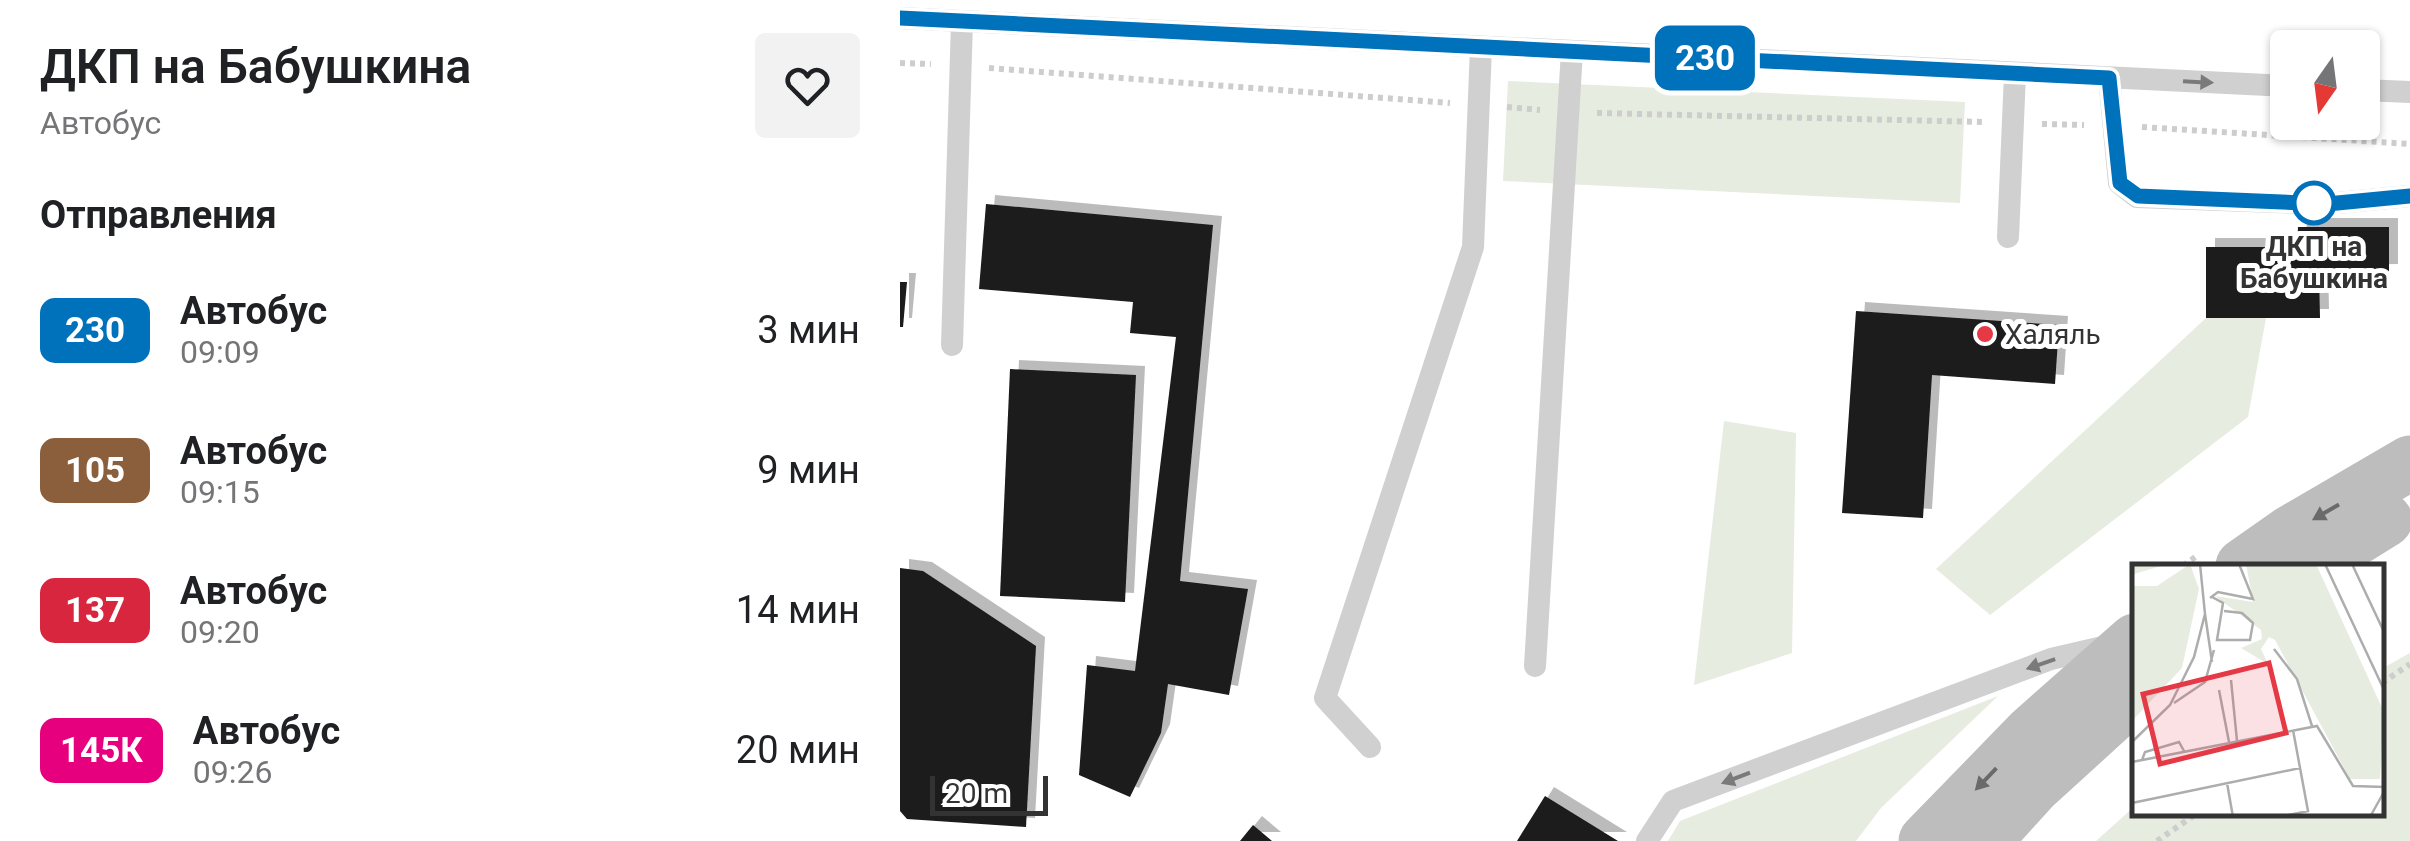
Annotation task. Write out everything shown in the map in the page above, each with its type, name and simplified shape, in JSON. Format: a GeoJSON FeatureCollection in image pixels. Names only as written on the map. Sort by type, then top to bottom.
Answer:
{"type":"FeatureCollection","features":[{"type":"Feature","properties":{"kind":"main road"},"geometry":{"type":"LineString","coordinates":[[2246,564],[2290,533],[2410,463]]}},
{"type":"Feature","properties":{"kind":"main road"},"geometry":{"type":"LineString","coordinates":[[2314,564],[2410,506]]}},
{"type":"Feature","properties":{"kind":"main road"},"geometry":{"type":"LineString","coordinates":[[1926,841],[2032,732],[2132,644]]}},
{"type":"Feature","properties":{"kind":"main road"},"geometry":{"type":"LineString","coordinates":[[1984,841],[2033,787],[2132,697]]}},
{"type":"Feature","properties":{"kind":"lane"},"geometry":{"type":"LineString","coordinates":[[900,18],[2270,85]]}},
{"type":"Feature","properties":{"kind":"lane"},"geometry":{"type":"LineString","coordinates":[[952,345],[962,22]]}},
{"type":"Feature","properties":{"kind":"lane"},"geometry":{"type":"LineString","coordinates":[[1370,747],[1325,698],[1473,247],[1481,47]]}},
{"type":"Feature","properties":{"kind":"lane"},"geometry":{"type":"LineString","coordinates":[[1535,666],[1572,52]]}},
{"type":"Feature","properties":{"kind":"lane"},"geometry":{"type":"LineString","coordinates":[[2008,236],[2016,74]]}},
{"type":"Feature","properties":{"kind":"lane"},"geometry":{"type":"LineString","coordinates":[[2109,78],[2120,183],[2138,196],[2327,204],[2410,196]]}},
{"type":"Feature","properties":{"kind":"lane"},"geometry":{"type":"LineString","coordinates":[[2380,91],[2410,92]]}},
{"type":"Feature","properties":{"kind":"lane"},"geometry":{"type":"LineString","coordinates":[[1648,841],[1674,802],[2051,659],[2132,642]]}},
{"type":"Feature","properties":{"kind":"path"},"geometry":{"type":"LineString","coordinates":[[900,62],[1569,112],[2116,126],[2410,144]]}},
{"type":"Feature","properties":{"kind":"path"},"geometry":{"type":"LineString","coordinates":[[2385,681],[2410,664]]}},
{"type":"Feature","properties":{"kind":"path"},"geometry":{"type":"LineString","coordinates":[[2157,841],[2193,816]]}},
{"type":"Feature","properties":{"kind":"shaded area"},"geometry":{"type":"Polygon","coordinates":[[[1508,81],[1965,102],[1960,203],[1503,181],[1508,81]]]}},
{"type":"Feature","properties":{"kind":"shaded area"},"geometry":{"type":"Polygon","coordinates":[[[2206,318],[2266,318],[2248,417],[1990,615],[1936,569],[2206,318]]]}},
{"type":"Feature","properties":{"kind":"shaded area"},"geometry":{"type":"Polygon","coordinates":[[[1724,421],[1796,433],[1792,653],[1694,685],[1724,421]]]}},
{"type":"Feature","properties":{"kind":"shaded area"},"geometry":{"type":"Polygon","coordinates":[[[2410,653],[2410,841],[2096,841],[2132,809],[2132,816],[2385,816],[2385,667],[2410,653]]]}},
{"type":"Feature","properties":{"kind":"shaded area"},"geometry":{"type":"Polygon","coordinates":[[[1998,696],[1881,808],[1856,841],[1668,841],[1680,821],[1998,696]]]}},
{"type":"Feature","properties":{"kind":"building"},"geometry":{"type":"Polygon","coordinates":[[[986,204],[1213,225],[1180,581],[1248,589],[1229,695],[1168,684],[1161,733],[1130,797],[1079,775],[1087,665],[1135,671],[1176,337],[1130,333],[1133,302],[979,289],[986,204]]]}},
{"type":"Feature","properties":{"kind":"building"},"geometry":{"type":"Polygon","coordinates":[[[2298,227],[2389,227],[2389,273],[2319,274],[2320,318],[2206,318],[2206,247],[2297,247],[2298,227]]]}},
{"type":"Feature","properties":{"kind":"building"},"geometry":{"type":"Polygon","coordinates":[[[900,282],[907,282],[903,327],[900,327],[900,282]]]}},
{"type":"Feature","properties":{"kind":"building"},"geometry":{"type":"Polygon","coordinates":[[[1856,311],[2059,325],[2055,384],[1932,375],[1923,518],[1842,513],[1856,311]]]}},
{"type":"Feature","properties":{"kind":"building"},"geometry":{"type":"Polygon","coordinates":[[[1010,369],[1136,375],[1125,602],[1000,596],[1010,369]]]}},
{"type":"Feature","properties":{"kind":"building"},"geometry":{"type":"Polygon","coordinates":[[[900,568],[923,571],[1036,646],[1026,827],[907,819],[900,811],[900,568]]]}},
{"type":"Feature","properties":{"kind":"building"},"geometry":{"type":"Polygon","coordinates":[[[1545,796],[1618,841],[1517,841],[1545,796]]]}},
{"type":"Feature","properties":{"kind":"building"},"geometry":{"type":"Polygon","coordinates":[[[1253,825],[1272,841],[1240,841],[1253,825]]]}},
{"type":"Feature","properties":{"kind":"bus line","name":"230"},"geometry":{"type":"LineString","coordinates":[[900,18],[2109,78],[2120,183],[2138,196],[2327,204],[2410,196]]}},
{"type":"Feature","properties":{"kind":"place","name":"ДКП на Бабушкина"},"geometry":{"type":"Point","coordinates":[2314,203]}},
{"type":"Feature","properties":{"kind":"place","name":"Халяль"},"geometry":{"type":"Point","coordinates":[1985,334]}}]}
